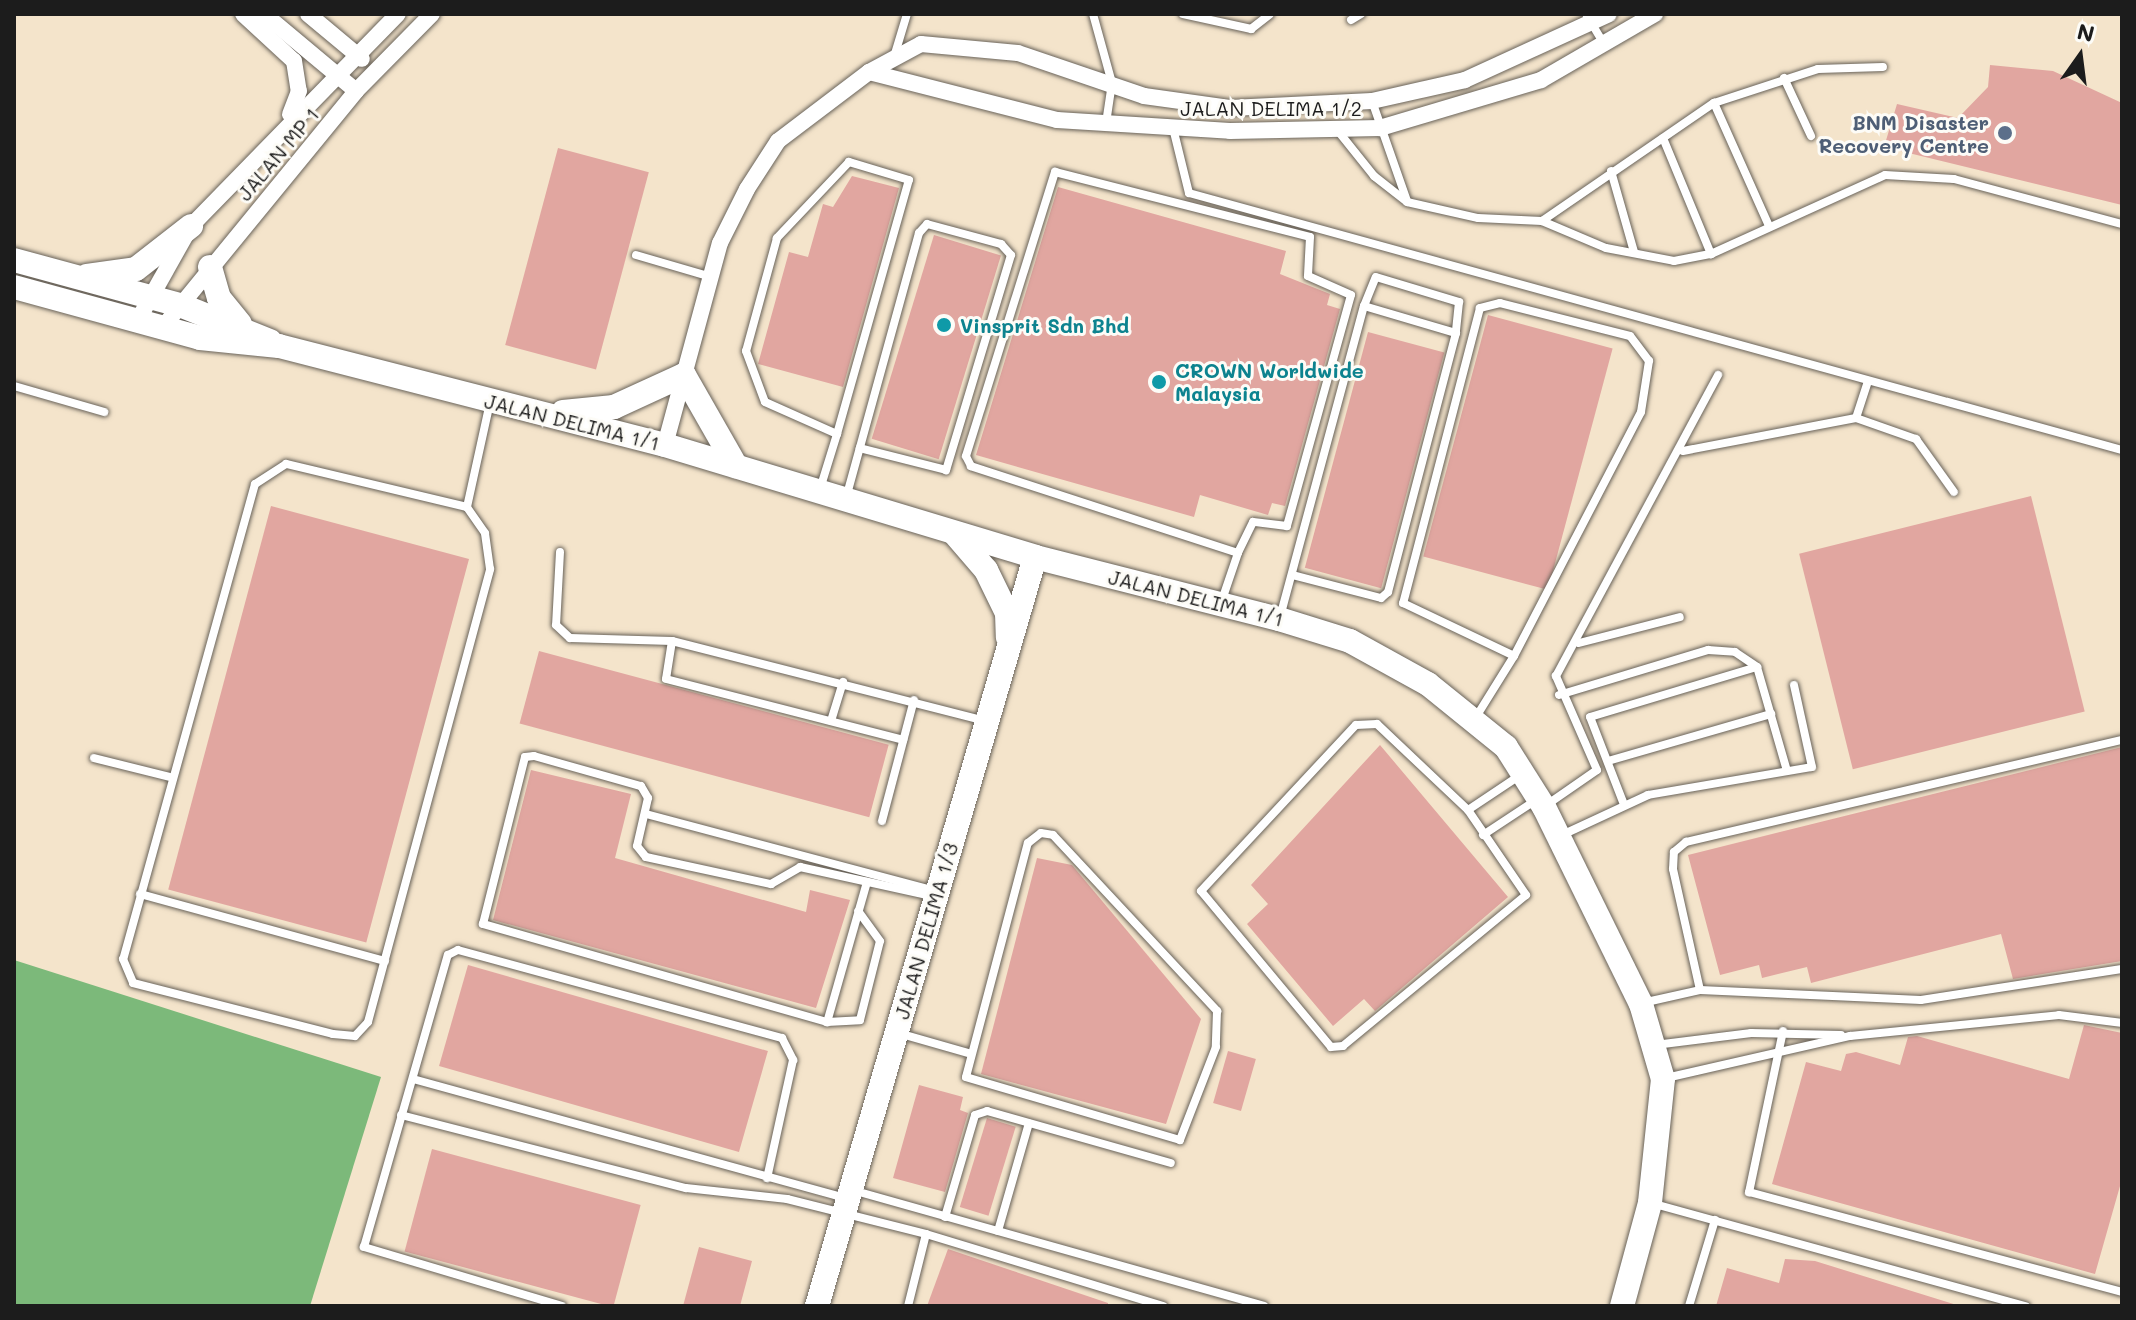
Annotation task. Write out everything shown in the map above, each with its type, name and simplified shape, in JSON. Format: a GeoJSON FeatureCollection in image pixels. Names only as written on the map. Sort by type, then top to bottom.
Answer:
{"type":"FeatureCollection","features":[{"type":"Feature","properties":{"kind":"street"},"geometry":{"type":"LineString","coordinates":[[243,14],[294,61],[298,99],[282,130]]}},
{"type":"Feature","properties":{"kind":"street"},"geometry":{"type":"LineString","coordinates":[[264,14],[356,91]]}},
{"type":"Feature","properties":{"kind":"street"},"geometry":{"type":"LineString","coordinates":[[308,14],[374,70]]}},
{"type":"Feature","properties":{"kind":"street","name":"JALAN MP 1"},"geometry":{"type":"LineString","coordinates":[[138,320],[191,226],[337,73],[398,14]]}},
{"type":"Feature","properties":{"kind":"street","name":"JALAN MP 1"},"geometry":{"type":"LineString","coordinates":[[163,327],[374,70],[432,14]]}},
{"type":"Feature","properties":{"kind":"street","name":"JALAN DELIMA 1/2"},"geometry":{"type":"LineString","coordinates":[[665,445],[720,243],[778,141],[869,72],[921,44],[1018,53],[1144,96],[1231,108],[1372,101],[1503,67],[1589,19],[1609,14]]}},
{"type":"Feature","properties":{"kind":"street","name":"JALAN DELIMA 1/2"},"geometry":{"type":"LineString","coordinates":[[869,72],[1057,120],[1173,127],[1338,131],[1380,128],[1507,93],[1606,47],[1655,14]]}},
{"type":"Feature","properties":{"kind":"street"},"geometry":{"type":"LineString","coordinates":[[77,277],[136,269],[191,226]]}},
{"type":"Feature","properties":{"kind":"street","name":"JALAN DELIMA 1/1"},"geometry":{"type":"LineString","coordinates":[[14,260],[240,324],[279,346]]}},
{"type":"Feature","properties":{"kind":"street"},"geometry":{"type":"LineString","coordinates":[[210,267],[219,298],[240,324]]}},
{"type":"Feature","properties":{"kind":"street","name":"JALAN DELIMA 1/1"},"geometry":{"type":"LineString","coordinates":[[14,287],[163,327],[279,346],[665,445],[1035,557],[1279,619],[1387,658],[1476,717],[1523,773],[1542,803],[1641,1004],[1663,1079],[1650,1203],[1622,1306]]}},
{"type":"Feature","properties":{"kind":"street"},"geometry":{"type":"LineString","coordinates":[[533,412],[614,407],[684,375],[736,466]]}},
{"type":"Feature","properties":{"kind":"street"},"geometry":{"type":"LineString","coordinates":[[954,533],[1000,598],[1009,648]]}},
{"type":"Feature","properties":{"kind":"street","name":"JALAN DELIMA 1/3"},"geometry":{"type":"LineString","coordinates":[[817,1306],[1035,557]]}},
{"type":"Feature","properties":{"kind":"lane"},"geometry":{"type":"LineString","coordinates":[[888,77],[907,14]]}},
{"type":"Feature","properties":{"kind":"lane"},"geometry":{"type":"LineString","coordinates":[[1093,14],[1112,83],[1106,123]]}},
{"type":"Feature","properties":{"kind":"lane"},"geometry":{"type":"LineString","coordinates":[[1183,14],[1251,29],[1270,14]]}},
{"type":"Feature","properties":{"kind":"lane"},"geometry":{"type":"LineString","coordinates":[[1351,20],[1361,14]]}},
{"type":"Feature","properties":{"kind":"lane"},"geometry":{"type":"LineString","coordinates":[[1589,19],[1606,47]]}},
{"type":"Feature","properties":{"kind":"lane"},"geometry":{"type":"LineString","coordinates":[[1542,221],[1714,103],[1784,78],[1883,67]]}},
{"type":"Feature","properties":{"kind":"lane"},"geometry":{"type":"LineString","coordinates":[[1784,78],[1811,136]]}},
{"type":"Feature","properties":{"kind":"lane"},"geometry":{"type":"LineString","coordinates":[[1372,101],[1407,202]]}},
{"type":"Feature","properties":{"kind":"lane"},"geometry":{"type":"LineString","coordinates":[[1714,103],[1768,224]]}},
{"type":"Feature","properties":{"kind":"lane"},"geometry":{"type":"LineString","coordinates":[[1173,127],[1189,193],[2122,450]]}},
{"type":"Feature","properties":{"kind":"lane"},"geometry":{"type":"LineString","coordinates":[[1338,131],[1374,176],[1407,202],[1478,218],[1542,221],[1634,252],[1674,261],[1711,254],[1768,224],[1885,175],[1954,179],[2122,224]]}},
{"type":"Feature","properties":{"kind":"lane"},"geometry":{"type":"LineString","coordinates":[[1663,138],[1711,254]]}},
{"type":"Feature","properties":{"kind":"lane"},"geometry":{"type":"LineString","coordinates":[[820,491],[837,434],[909,180],[849,162],[777,238],[746,351],[765,402],[837,434]]}},
{"type":"Feature","properties":{"kind":"lane"},"geometry":{"type":"LineString","coordinates":[[1611,171],[1634,252]]}},
{"type":"Feature","properties":{"kind":"lane"},"geometry":{"type":"LineString","coordinates":[[1221,604],[1238,553],[1253,522],[1287,526],[1291,518],[1351,295],[1308,276],[1310,237],[1050,174],[966,456],[981,472],[1238,553]]}},
{"type":"Feature","properties":{"kind":"lane"},"geometry":{"type":"LineString","coordinates":[[846,500],[860,448],[919,233],[927,224],[1001,244],[1011,255],[946,470],[860,448]]}},
{"type":"Feature","properties":{"kind":"lane"},"geometry":{"type":"LineString","coordinates":[[636,255],[711,277]]}},
{"type":"Feature","properties":{"kind":"lane"},"geometry":{"type":"LineString","coordinates":[[1279,619],[1364,306],[1376,277],[1459,302],[1456,333],[1388,592],[1381,598],[1292,575]]}},
{"type":"Feature","properties":{"kind":"lane"},"geometry":{"type":"LineString","coordinates":[[1476,717],[1514,656],[1641,412],[1649,361],[1630,336],[1500,303],[1480,308],[1403,603],[1514,656]]}},
{"type":"Feature","properties":{"kind":"lane"},"geometry":{"type":"LineString","coordinates":[[1364,306],[1456,333]]}},
{"type":"Feature","properties":{"kind":"lane"},"geometry":{"type":"LineString","coordinates":[[1483,835],[1597,770],[1559,695],[1556,676],[1579,643],[1683,451],[1718,375]]}},
{"type":"Feature","properties":{"kind":"lane"},"geometry":{"type":"LineString","coordinates":[[1856,418],[1868,381]]}},
{"type":"Feature","properties":{"kind":"lane"},"geometry":{"type":"LineString","coordinates":[[14,386],[104,412]]}},
{"type":"Feature","properties":{"kind":"lane"},"geometry":{"type":"LineString","coordinates":[[467,507],[490,402]]}},
{"type":"Feature","properties":{"kind":"lane"},"geometry":{"type":"LineString","coordinates":[[1683,451],[1856,418],[1916,439],[1954,492]]}},
{"type":"Feature","properties":{"kind":"lane"},"geometry":{"type":"LineString","coordinates":[[286,464],[467,507],[485,533],[490,569],[368,1022],[355,1036],[133,983],[123,959],[170,777],[255,484],[286,464]]}},
{"type":"Feature","properties":{"kind":"lane"},"geometry":{"type":"LineString","coordinates":[[560,552],[560,632],[626,643],[672,641],[988,721]]}},
{"type":"Feature","properties":{"kind":"lane"},"geometry":{"type":"LineString","coordinates":[[1579,643],[1680,617]]}},
{"type":"Feature","properties":{"kind":"lane"},"geometry":{"type":"LineString","coordinates":[[672,641],[666,679],[903,740]]}},
{"type":"Feature","properties":{"kind":"lane"},"geometry":{"type":"LineString","coordinates":[[1559,695],[1708,650],[1735,652],[1757,667],[1787,771]]}},
{"type":"Feature","properties":{"kind":"lane"},"geometry":{"type":"LineString","coordinates":[[1623,802],[1590,717],[1757,667]]}},
{"type":"Feature","properties":{"kind":"lane"},"geometry":{"type":"LineString","coordinates":[[831,721],[843,682]]}},
{"type":"Feature","properties":{"kind":"lane"},"geometry":{"type":"LineString","coordinates":[[1558,838],[1623,802],[1812,767],[1794,685]]}},
{"type":"Feature","properties":{"kind":"lane"},"geometry":{"type":"LineString","coordinates":[[882,821],[914,700]]}},
{"type":"Feature","properties":{"kind":"lane"},"geometry":{"type":"LineString","coordinates":[[1608,761],[1771,714]]}},
{"type":"Feature","properties":{"kind":"lane"},"geometry":{"type":"LineString","coordinates":[[1377,724],[1468,810],[1526,895],[1343,1046],[1331,1047],[1204,902],[1201,891],[1356,725],[1377,724]]}},
{"type":"Feature","properties":{"kind":"lane"},"geometry":{"type":"LineString","coordinates":[[1700,990],[1673,869],[1674,852],[1686,842],[2122,740]]}},
{"type":"Feature","properties":{"kind":"lane"},"geometry":{"type":"LineString","coordinates":[[858,911],[880,941],[860,1020],[827,1022],[483,924],[525,757],[641,786],[646,814],[637,846],[646,857],[771,884],[800,867],[937,894]]}},
{"type":"Feature","properties":{"kind":"lane"},"geometry":{"type":"LineString","coordinates":[[94,758],[170,777]]}},
{"type":"Feature","properties":{"kind":"lane"},"geometry":{"type":"LineString","coordinates":[[1468,810],[1523,773]]}},
{"type":"Feature","properties":{"kind":"lane"},"geometry":{"type":"LineString","coordinates":[[646,814],[937,894]]}},
{"type":"Feature","properties":{"kind":"lane"},"geometry":{"type":"LineString","coordinates":[[1041,833],[1053,835],[1217,1011],[1216,1047],[1188,1134],[1180,1140],[973,1085],[968,1053],[1028,843],[1041,833]]}},
{"type":"Feature","properties":{"kind":"lane"},"geometry":{"type":"LineString","coordinates":[[827,1022],[867,882]]}},
{"type":"Feature","properties":{"kind":"lane"},"geometry":{"type":"LineString","coordinates":[[140,894],[385,961]]}},
{"type":"Feature","properties":{"kind":"lane"},"geometry":{"type":"LineString","coordinates":[[562,1306],[364,1247],[448,955],[458,950],[782,1038],[793,1060],[767,1178]]}},
{"type":"Feature","properties":{"kind":"lane"},"geometry":{"type":"LineString","coordinates":[[1641,1004],[1700,990],[1921,1000],[2122,969]]}},
{"type":"Feature","properties":{"kind":"lane"},"geometry":{"type":"LineString","coordinates":[[1663,1079],[1850,1036],[2059,1015],[2122,1023]]}},
{"type":"Feature","properties":{"kind":"lane"},"geometry":{"type":"LineString","coordinates":[[1783,1031],[1749,1192],[2122,1292]]}},
{"type":"Feature","properties":{"kind":"lane"},"geometry":{"type":"LineString","coordinates":[[1653,1045],[1783,1031],[1850,1036]]}},
{"type":"Feature","properties":{"kind":"lane"},"geometry":{"type":"LineString","coordinates":[[897,1033],[968,1053]]}},
{"type":"Feature","properties":{"kind":"lane"},"geometry":{"type":"LineString","coordinates":[[413,1079],[848,1201],[926,1234],[1163,1306]]}},
{"type":"Feature","properties":{"kind":"lane"},"geometry":{"type":"LineString","coordinates":[[945,1217],[975,1115],[987,1111],[1171,1163]]}},
{"type":"Feature","properties":{"kind":"lane"},"geometry":{"type":"LineString","coordinates":[[401,1115],[686,1188],[848,1201],[945,1217],[1264,1306]]}},
{"type":"Feature","properties":{"kind":"lane"},"geometry":{"type":"LineString","coordinates":[[998,1231],[1029,1123]]}},
{"type":"Feature","properties":{"kind":"lane"},"geometry":{"type":"LineString","coordinates":[[1650,1203],[2026,1306]]}},
{"type":"Feature","properties":{"kind":"lane"},"geometry":{"type":"LineString","coordinates":[[1689,1306],[1715,1220]]}},
{"type":"Feature","properties":{"kind":"lane"},"geometry":{"type":"LineString","coordinates":[[908,1306],[926,1234]]}},
{"type":"Feature","properties":{"kind":"green space"},"geometry":{"type":"Polygon","coordinates":[[[14,960],[381,1077],[310,1306],[14,1306],[14,960]]]}},
{"type":"Feature","properties":{"kind":"building","name":"BNM Disaster Recovery Centre"},"geometry":{"type":"Polygon","coordinates":[[[1990,65],[2053,71],[2122,103],[2122,205],[1884,147],[1897,104],[1958,118],[1988,87],[1990,65]]]}},
{"type":"Feature","properties":{"kind":"building"},"geometry":{"type":"Polygon","coordinates":[[[558,148],[649,172],[596,369],[505,345],[558,148]]]}},
{"type":"Feature","properties":{"kind":"building"},"geometry":{"type":"Polygon","coordinates":[[[852,176],[899,188],[843,387],[758,364],[789,252],[808,257],[823,204],[833,207],[852,176]]]}},
{"type":"Feature","properties":{"kind":"building","name":"CROWN Worldwide Malaysia"},"geometry":{"type":"Polygon","coordinates":[[[1058,187],[1286,251],[1280,274],[1330,294],[1327,305],[1340,309],[1285,506],[1272,503],[1268,515],[1200,495],[1194,517],[976,455],[1058,187]]]}},
{"type":"Feature","properties":{"kind":"building","name":"Vinsprit Sdn Bhd"},"geometry":{"type":"Polygon","coordinates":[[[934,235],[1001,255],[939,459],[872,439],[934,235]]]}},
{"type":"Feature","properties":{"kind":"building"},"geometry":{"type":"Polygon","coordinates":[[[1488,315],[1613,348],[1548,590],[1423,556],[1488,315]]]}},
{"type":"Feature","properties":{"kind":"building"},"geometry":{"type":"Polygon","coordinates":[[[1368,332],[1444,352],[1381,588],[1305,568],[1368,332]]]}},
{"type":"Feature","properties":{"kind":"building"},"geometry":{"type":"Polygon","coordinates":[[[2031,496],[2085,711],[1853,769],[1799,554],[2031,496]]]}},
{"type":"Feature","properties":{"kind":"building"},"geometry":{"type":"Polygon","coordinates":[[[271,506],[469,559],[366,943],[168,889],[271,506]]]}},
{"type":"Feature","properties":{"kind":"building"},"geometry":{"type":"Polygon","coordinates":[[[539,651],[889,745],[869,817],[520,723],[539,651]]]}},
{"type":"Feature","properties":{"kind":"building"},"geometry":{"type":"Polygon","coordinates":[[[1380,745],[1508,897],[1375,1011],[1364,999],[1333,1026],[1247,924],[1268,904],[1251,885],[1380,745]]]}},
{"type":"Feature","properties":{"kind":"building"},"geometry":{"type":"Polygon","coordinates":[[[2122,747],[2122,961],[2013,979],[2001,934],[1811,983],[1807,967],[1762,978],[1759,965],[1720,975],[1688,855],[2122,747]]]}},
{"type":"Feature","properties":{"kind":"building"},"geometry":{"type":"Polygon","coordinates":[[[531,770],[631,794],[615,858],[806,912],[810,890],[850,900],[816,1008],[493,920],[531,770]]]}},
{"type":"Feature","properties":{"kind":"building"},"geometry":{"type":"Polygon","coordinates":[[[1037,858],[1072,865],[1201,1019],[1166,1124],[981,1074],[1037,858]]]}},
{"type":"Feature","properties":{"kind":"building"},"geometry":{"type":"Polygon","coordinates":[[[468,965],[768,1051],[739,1152],[439,1066],[468,965]]]}},
{"type":"Feature","properties":{"kind":"building"},"geometry":{"type":"Polygon","coordinates":[[[2084,1025],[2122,1033],[2122,1179],[2095,1274],[1772,1184],[1806,1062],[1841,1071],[1846,1054],[1856,1052],[1900,1065],[1908,1037],[1917,1036],[2069,1079],[2084,1025]]]}},
{"type":"Feature","properties":{"kind":"building"},"geometry":{"type":"Polygon","coordinates":[[[1228,1051],[1256,1059],[1241,1111],[1213,1103],[1228,1051]]]}},
{"type":"Feature","properties":{"kind":"building"},"geometry":{"type":"Polygon","coordinates":[[[919,1085],[963,1097],[960,1110],[968,1113],[945,1192],[893,1178],[919,1085]]]}},
{"type":"Feature","properties":{"kind":"building"},"geometry":{"type":"Polygon","coordinates":[[[987,1118],[1016,1127],[988,1216],[960,1207],[987,1118]]]}},
{"type":"Feature","properties":{"kind":"building"},"geometry":{"type":"Polygon","coordinates":[[[432,1149],[641,1205],[614,1306],[405,1251],[432,1149]]]}},
{"type":"Feature","properties":{"kind":"building"},"geometry":{"type":"Polygon","coordinates":[[[699,1247],[752,1261],[740,1306],[683,1306],[699,1247]]]}},
{"type":"Feature","properties":{"kind":"building"},"geometry":{"type":"Polygon","coordinates":[[[948,1249],[1108,1303],[1108,1306],[927,1306],[948,1249]]]}},
{"type":"Feature","properties":{"kind":"building"},"geometry":{"type":"Polygon","coordinates":[[[1785,1259],[1815,1261],[1960,1306],[1716,1306],[1727,1268],[1779,1283],[1785,1259]]]}},
{"type":"Feature","properties":{"kind":"place","name":"BNM Disaster Recovery Centre"},"geometry":{"type":"Point","coordinates":[2005,133]}},
{"type":"Feature","properties":{"kind":"place","name":"Vinsprit Sdn Bhd"},"geometry":{"type":"Point","coordinates":[944,325]}},
{"type":"Feature","properties":{"kind":"place","name":"CROWN Worldwide Malaysia"},"geometry":{"type":"Point","coordinates":[1159,382]}}]}
